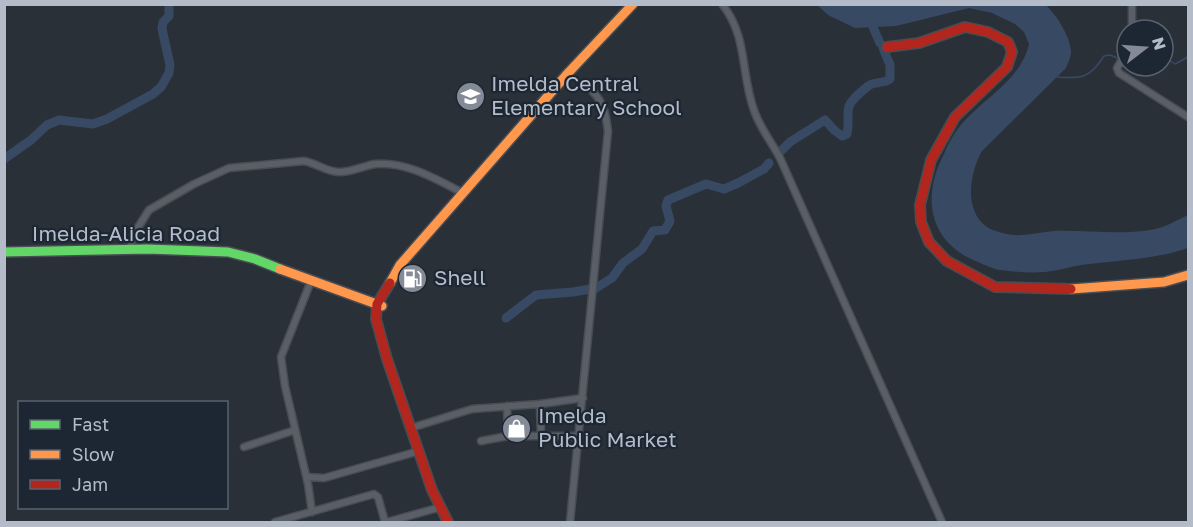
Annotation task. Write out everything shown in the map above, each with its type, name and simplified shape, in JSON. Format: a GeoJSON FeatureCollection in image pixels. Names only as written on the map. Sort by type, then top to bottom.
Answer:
{"type":"FeatureCollection","features":[{"type":"Feature","properties":{"kind":"main road"},"geometry":{"type":"LineString","coordinates":[[450,522],[419,451],[380,338],[376,319],[384,290],[400,265],[569,72],[633,4]]}},
{"type":"Feature","properties":{"kind":"main road"},"geometry":{"type":"LineString","coordinates":[[886,47],[919,43],[965,27],[988,32],[1008,42],[1012,52],[1006,67],[997,78],[955,117],[931,160],[920,205],[921,222],[929,242],[947,261],[995,287],[1067,289],[1164,282],[1188,275]]}},
{"type":"Feature","properties":{"kind":"main road","name":"Imelda-Alicia Road"},"geometry":{"type":"LineString","coordinates":[[4,252],[129,249],[228,252],[255,259],[311,282],[379,305]]}},
{"type":"Feature","properties":{"kind":"main road"},"geometry":{"type":"LineString","coordinates":[[379,305],[383,335],[442,506]]}},
{"type":"Feature","properties":{"kind":"street"},"geometry":{"type":"LineString","coordinates":[[722,4],[729,13],[740,37],[745,74],[755,114],[780,158],[942,522]]}},
{"type":"Feature","properties":{"kind":"street"},"geometry":{"type":"LineString","coordinates":[[1127,78],[1188,117]]}},
{"type":"Feature","properties":{"kind":"street"},"geometry":{"type":"LineString","coordinates":[[570,522],[608,131],[605,113],[593,92]]}},
{"type":"Feature","properties":{"kind":"street"},"geometry":{"type":"LineString","coordinates":[[129,249],[142,221],[154,206],[220,171],[236,167],[304,161],[339,172],[374,165],[397,165],[430,177],[463,193]]}},
{"type":"Feature","properties":{"kind":"street"},"geometry":{"type":"LineString","coordinates":[[311,282],[281,357],[312,512]]}},
{"type":"Feature","properties":{"kind":"street"},"geometry":{"type":"LineString","coordinates":[[414,427],[472,409],[583,398]]}},
{"type":"Feature","properties":{"kind":"street"},"geometry":{"type":"LineString","coordinates":[[540,404],[540,435]]}},
{"type":"Feature","properties":{"kind":"street"},"geometry":{"type":"LineString","coordinates":[[507,406],[508,436]]}},
{"type":"Feature","properties":{"kind":"street"},"geometry":{"type":"LineString","coordinates":[[244,447],[295,430]]}},
{"type":"Feature","properties":{"kind":"street"},"geometry":{"type":"LineString","coordinates":[[481,441],[508,436],[579,436]]}},
{"type":"Feature","properties":{"kind":"street"},"geometry":{"type":"LineString","coordinates":[[307,480],[324,478],[419,451]]}},
{"type":"Feature","properties":{"kind":"street"},"geometry":{"type":"LineString","coordinates":[[275,522],[374,494],[378,497],[386,522],[442,506]]}},
{"type":"Feature","properties":{"kind":"water"},"geometry":{"type":"Polygon","coordinates":[[[817,5],[1046,5],[1066,34],[1071,53],[1070,58],[1066,68],[982,151],[974,169],[971,191],[974,211],[979,220],[992,230],[1018,235],[1054,231],[1150,230],[1160,228],[1188,215],[1188,248],[1149,257],[1040,272],[997,269],[962,254],[949,243],[934,217],[932,202],[937,170],[957,130],[1017,70],[1029,44],[1024,32],[1015,24],[992,13],[969,8],[896,26],[855,28],[828,15],[817,5]]]}},
{"type":"Feature","properties":{"kind":"waterway"},"geometry":{"type":"LineString","coordinates":[[4,159],[31,140],[47,125],[59,120],[93,124],[153,94],[161,87],[169,73],[170,65],[162,29],[163,22],[169,16],[169,4]]}},
{"type":"Feature","properties":{"kind":"waterway"},"geometry":{"type":"LineString","coordinates":[[869,18],[880,43]]}},
{"type":"Feature","properties":{"kind":"waterway"},"geometry":{"type":"LineString","coordinates":[[781,151],[790,142],[825,120],[842,136],[847,134],[848,111],[851,103],[869,85],[890,79],[890,65],[883,48]]}},
{"type":"Feature","properties":{"kind":"waterway"},"geometry":{"type":"LineString","coordinates":[[1057,77],[1085,76],[1104,56],[1115,57]]}},
{"type":"Feature","properties":{"kind":"waterway"},"geometry":{"type":"LineString","coordinates":[[1175,64],[1188,57]]}},
{"type":"Feature","properties":{"kind":"waterway"},"geometry":{"type":"LineString","coordinates":[[506,318],[536,295],[596,288],[612,278],[623,263],[642,249],[653,231],[665,230],[670,221],[666,206],[668,200],[706,184],[724,189],[764,169],[769,163]]}},
{"type":"Feature","properties":{"kind":"traffic: fast"},"geometry":{"type":"LineString","coordinates":[[4,252],[148,249],[228,252],[280,269]]}},
{"type":"Feature","properties":{"kind":"traffic: slow"},"geometry":{"type":"LineString","coordinates":[[390,283],[400,265],[569,72],[633,4]]}},
{"type":"Feature","properties":{"kind":"traffic: slow"},"geometry":{"type":"LineString","coordinates":[[280,269],[382,306]]}},
{"type":"Feature","properties":{"kind":"traffic: slow"},"geometry":{"type":"LineString","coordinates":[[1071,289],[1164,282],[1188,275]]}},
{"type":"Feature","properties":{"kind":"traffic: jam"},"geometry":{"type":"LineString","coordinates":[[887,47],[919,43],[965,27],[988,32],[1008,42],[1012,52],[1007,67],[955,117],[931,160],[920,205],[921,222],[929,242],[947,261],[995,287],[1071,289]]}},
{"type":"Feature","properties":{"kind":"traffic: jam"},"geometry":{"type":"LineString","coordinates":[[390,283],[377,304],[376,319],[387,359],[432,490],[448,522]]}},
{"type":"Feature","properties":{"kind":"place","name":"Imelda Central Elementary School"},"geometry":{"type":"Point","coordinates":[470,96]}},
{"type":"Feature","properties":{"kind":"place","name":"Shell"},"geometry":{"type":"Point","coordinates":[413,278]}},
{"type":"Feature","properties":{"kind":"place","name":"Imelda Public Market"},"geometry":{"type":"Point","coordinates":[517,428]}}]}
